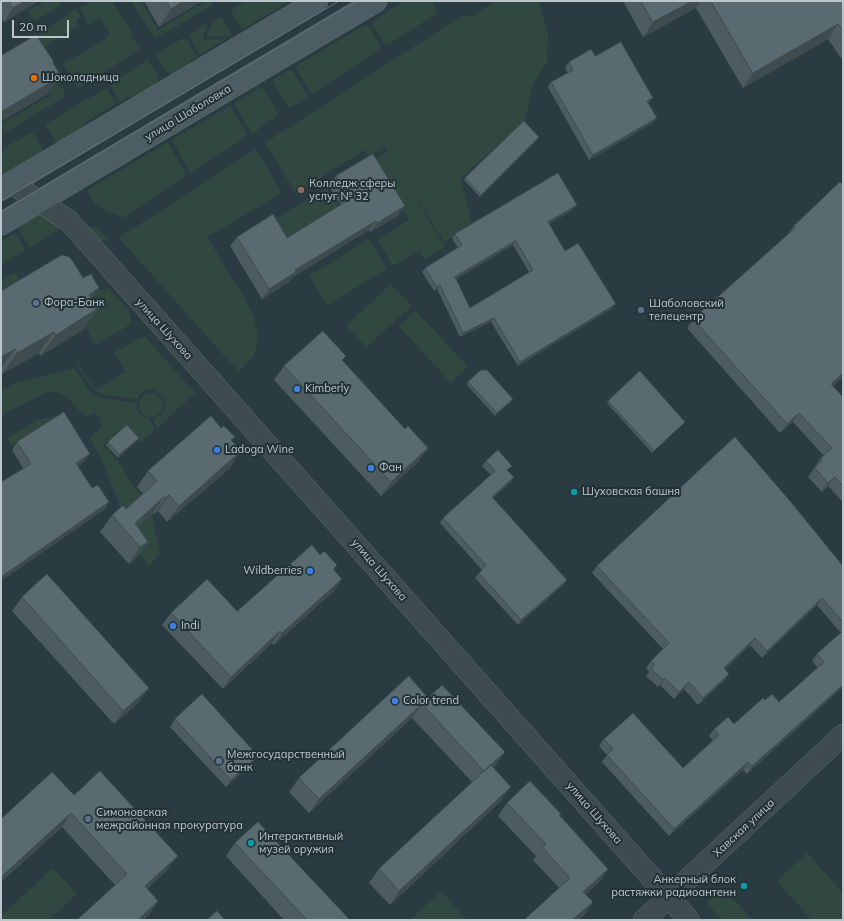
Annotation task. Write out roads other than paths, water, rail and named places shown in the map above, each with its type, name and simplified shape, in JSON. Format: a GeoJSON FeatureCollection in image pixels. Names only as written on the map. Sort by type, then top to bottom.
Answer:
{"type":"FeatureCollection","features":[{"type":"Feature","properties":{"kind":"main road"},"geometry":{"type":"LineString","coordinates":[[6,186],[318,1]]}},
{"type":"Feature","properties":{"kind":"main road","name":"улица Шаболовка"},"geometry":{"type":"LineString","coordinates":[[1,224],[376,1]]}},
{"type":"Feature","properties":{"kind":"street"},"geometry":{"type":"LineString","coordinates":[[68,184],[66,203],[69,221]]}},
{"type":"Feature","properties":{"kind":"street","name":"улица Шухова"},"geometry":{"type":"LineString","coordinates":[[6,186],[39,201],[69,221],[689,920]]}},
{"type":"Feature","properties":{"kind":"street","name":"Хавская улица"},"geometry":{"type":"LineString","coordinates":[[644,920],[843,735]]}},
{"type":"Feature","properties":{"kind":"tram line"},"geometry":{"type":"LineString","coordinates":[[1,201],[339,1]]}},
{"type":"Feature","properties":{"kind":"tram line"},"geometry":{"type":"LineString","coordinates":[[1,212],[357,1]]}},
{"type":"Feature","properties":{"kind":"place","name":"Шоколадница"},"geometry":{"type":"Point","coordinates":[34,78]}},
{"type":"Feature","properties":{"kind":"place","name":"Колледж сферы услуг № 32"},"geometry":{"type":"Point","coordinates":[301,190]}},
{"type":"Feature","properties":{"kind":"place","name":"Фора-Банк"},"geometry":{"type":"Point","coordinates":[36,303]}},
{"type":"Feature","properties":{"kind":"place","name":"Шаболовский телецентр"},"geometry":{"type":"Point","coordinates":[641,310]}},
{"type":"Feature","properties":{"kind":"place","name":"Kimberly"},"geometry":{"type":"Point","coordinates":[297,389]}},
{"type":"Feature","properties":{"kind":"place","name":"Ladoga Wine"},"geometry":{"type":"Point","coordinates":[217,450]}},
{"type":"Feature","properties":{"kind":"place","name":"Фан"},"geometry":{"type":"Point","coordinates":[371,468]}},
{"type":"Feature","properties":{"kind":"place","name":"Шуховская башня"},"geometry":{"type":"Point","coordinates":[574,492]}},
{"type":"Feature","properties":{"kind":"place","name":"Wildberries"},"geometry":{"type":"Point","coordinates":[310,571]}},
{"type":"Feature","properties":{"kind":"place","name":"Indi"},"geometry":{"type":"Point","coordinates":[173,626]}},
{"type":"Feature","properties":{"kind":"place","name":"Color trend"},"geometry":{"type":"Point","coordinates":[395,701]}},
{"type":"Feature","properties":{"kind":"place","name":"Межгосударственный банк"},"geometry":{"type":"Point","coordinates":[219,761]}},
{"type":"Feature","properties":{"kind":"place","name":"Симоновская межрайонная прокуратура"},"geometry":{"type":"Point","coordinates":[88,819]}},
{"type":"Feature","properties":{"kind":"place","name":"Интерактивный музей оружия"},"geometry":{"type":"Point","coordinates":[251,843]}},
{"type":"Feature","properties":{"kind":"place","name":"Анкерный блок растяжки радиоантенн"},"geometry":{"type":"Point","coordinates":[744,886]}}]}
